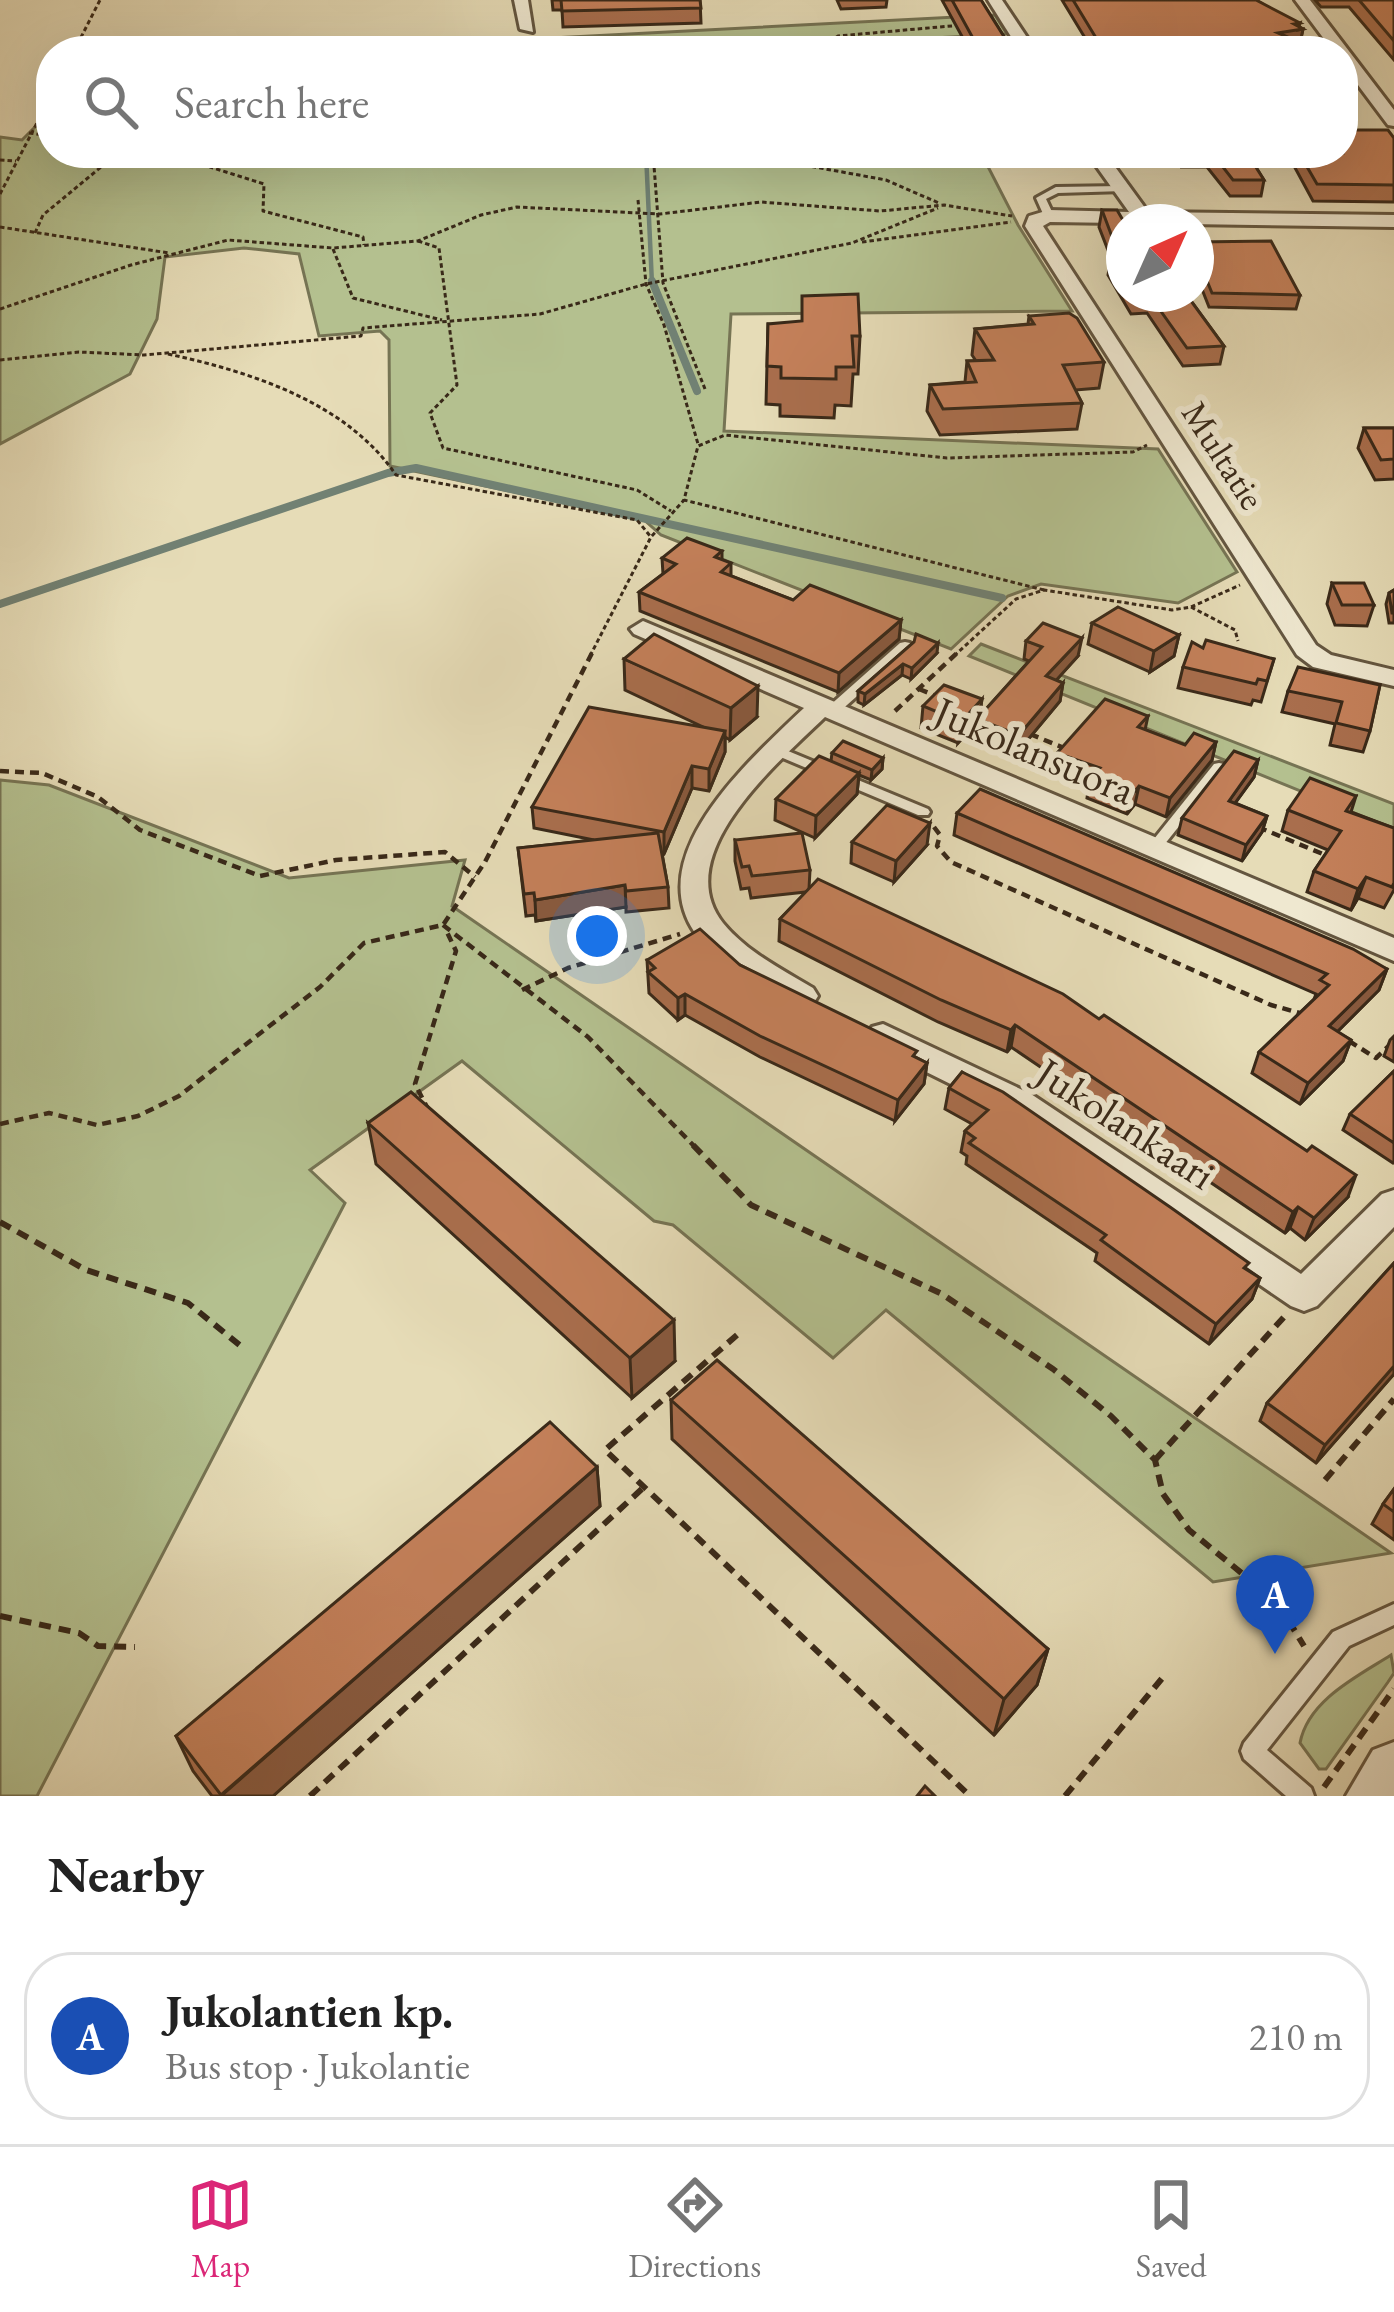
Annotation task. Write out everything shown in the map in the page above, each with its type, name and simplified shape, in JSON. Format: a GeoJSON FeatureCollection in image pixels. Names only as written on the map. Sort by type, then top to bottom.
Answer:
{"type":"FeatureCollection","features":[{"type":"Feature","properties":{"kind":"street"},"geometry":{"type":"LineString","coordinates":[[521,0],[528,29]]}},
{"type":"Feature","properties":{"kind":"street"},"geometry":{"type":"LineString","coordinates":[[995,0],[1018,36]]}},
{"type":"Feature","properties":{"kind":"street"},"geometry":{"type":"LineString","coordinates":[[1302,0],[1330,36]]}},
{"type":"Feature","properties":{"kind":"street"},"geometry":{"type":"LineString","coordinates":[[1358,73],[1394,121]]}},
{"type":"Feature","properties":{"kind":"street"},"geometry":{"type":"LineString","coordinates":[[1106,168],[1132,204]]}},
{"type":"Feature","properties":{"kind":"street"},"geometry":{"type":"LineString","coordinates":[[1043,218],[1106,217]]}},
{"type":"Feature","properties":{"kind":"street","name":"Multatie"},"geometry":{"type":"LineString","coordinates":[[1043,218],[1034,226],[1306,650],[1322,661],[1394,678]]}},
{"type":"Feature","properties":{"kind":"street"},"geometry":{"type":"LineString","coordinates":[[1214,218],[1394,220]]}},
{"type":"Feature","properties":{"kind":"street","name":"Jukolansuora"},"geometry":{"type":"LineString","coordinates":[[629,632],[877,728],[1394,950]]}},
{"type":"Feature","properties":{"kind":"street"},"geometry":{"type":"LineString","coordinates":[[707,925],[692,866],[701,838],[719,808],[776,750],[827,708]]}},
{"type":"Feature","properties":{"kind":"street","name":"Jukolankaari"},"geometry":{"type":"LineString","coordinates":[[707,925],[772,981],[1019,1103],[1304,1295]]}},
{"type":"Feature","properties":{"kind":"street"},"geometry":{"type":"LineString","coordinates":[[1304,1295],[1394,1204]]}},
{"type":"Feature","properties":{"kind":"street"},"geometry":{"type":"LineString","coordinates":[[1376,1796],[1394,1771]]}},
{"type":"Feature","properties":{"kind":"lane"},"geometry":{"type":"LineString","coordinates":[[1043,218],[1041,198],[1056,190],[1121,189]]}},
{"type":"Feature","properties":{"kind":"lane"},"geometry":{"type":"LineString","coordinates":[[827,708],[905,646]]}},
{"type":"Feature","properties":{"kind":"lane"},"geometry":{"type":"LineString","coordinates":[[776,750],[923,812]]}},
{"type":"Feature","properties":{"kind":"lane"},"geometry":{"type":"LineString","coordinates":[[1155,848],[1219,767]]}},
{"type":"Feature","properties":{"kind":"lane"},"geometry":{"type":"LineString","coordinates":[[1303,1796],[1252,1750],[1341,1639],[1394,1614]]}},
{"type":"Feature","properties":{"kind":"path"},"geometry":{"type":"LineString","coordinates":[[82,36],[100,0]]}},
{"type":"Feature","properties":{"kind":"path"},"geometry":{"type":"LineString","coordinates":[[838,36],[1009,21]]}},
{"type":"Feature","properties":{"kind":"path"},"geometry":{"type":"LineString","coordinates":[[0,194],[36,121]]}},
{"type":"Feature","properties":{"kind":"path"},"geometry":{"type":"LineString","coordinates":[[29,133],[36,134]]}},
{"type":"Feature","properties":{"kind":"path"},"geometry":{"type":"LineString","coordinates":[[0,160],[16,161]]}},
{"type":"Feature","properties":{"kind":"path"},"geometry":{"type":"LineString","coordinates":[[35,233],[43,214],[100,168]]}},
{"type":"Feature","properties":{"kind":"path"},"geometry":{"type":"LineString","coordinates":[[213,168],[264,184],[263,211],[363,237],[364,246]]}},
{"type":"Feature","properties":{"kind":"path"},"geometry":{"type":"LineString","coordinates":[[655,168],[660,283],[705,388]]}},
{"type":"Feature","properties":{"kind":"path"},"geometry":{"type":"LineString","coordinates":[[0,360],[79,352],[144,355],[361,336],[363,328],[540,314],[646,284],[852,243],[1023,220],[944,205],[886,179],[823,168]]}},
{"type":"Feature","properties":{"kind":"path"},"geometry":{"type":"LineString","coordinates":[[0,1124],[50,1113],[97,1125],[138,1116],[178,1096],[320,987],[364,943],[443,925],[475,877],[651,537],[684,500],[698,446],[664,326],[646,284],[638,200]]}},
{"type":"Feature","properties":{"kind":"path"},"geometry":{"type":"LineString","coordinates":[[0,309],[228,240],[333,248],[418,242],[481,215],[517,207],[660,214],[761,202],[880,211],[944,205]]}},
{"type":"Feature","properties":{"kind":"path"},"geometry":{"type":"LineString","coordinates":[[852,243],[944,205]]}},
{"type":"Feature","properties":{"kind":"path"},"geometry":{"type":"LineString","coordinates":[[0,227],[174,254]]}},
{"type":"Feature","properties":{"kind":"path"},"geometry":{"type":"LineString","coordinates":[[418,242],[439,248],[457,385],[430,413],[443,448],[637,490],[673,512]]}},
{"type":"Feature","properties":{"kind":"path"},"geometry":{"type":"LineString","coordinates":[[333,248],[353,298],[447,322]]}},
{"type":"Feature","properties":{"kind":"path"},"geometry":{"type":"LineString","coordinates":[[160,353],[195,359],[290,393],[386,452],[396,475],[637,520],[651,537]]}},
{"type":"Feature","properties":{"kind":"path"},"geometry":{"type":"LineString","coordinates":[[698,446],[725,435],[947,458],[1133,452],[1157,440]]}},
{"type":"Feature","properties":{"kind":"path"},"geometry":{"type":"LineString","coordinates":[[684,500],[1044,590],[1172,610],[1191,607],[1261,578]]}},
{"type":"Feature","properties":{"kind":"path"},"geometry":{"type":"LineString","coordinates":[[877,728],[1016,598],[1044,590]]}},
{"type":"Feature","properties":{"kind":"path"},"geometry":{"type":"LineString","coordinates":[[1191,607],[1235,630],[1238,641]]}},
{"type":"Feature","properties":{"kind":"path"},"geometry":{"type":"LineString","coordinates":[[606,626],[629,632]]}},
{"type":"Feature","properties":{"kind":"path"},"geometry":{"type":"LineString","coordinates":[[919,689],[940,698]]}},
{"type":"Feature","properties":{"kind":"path"},"geometry":{"type":"LineString","coordinates":[[1024,732],[1066,749]]}},
{"type":"Feature","properties":{"kind":"path"},"geometry":{"type":"LineString","coordinates":[[0,771],[42,773],[98,797],[140,830],[260,876],[336,860],[445,852],[475,877]]}},
{"type":"Feature","properties":{"kind":"path"},"geometry":{"type":"LineString","coordinates":[[923,812],[940,835],[937,847],[951,862],[1271,1005],[1306,1015]]}},
{"type":"Feature","properties":{"kind":"path"},"geometry":{"type":"LineString","coordinates":[[1253,825],[1334,858]]}},
{"type":"Feature","properties":{"kind":"path"},"geometry":{"type":"LineString","coordinates":[[443,925],[589,1037],[751,1205],[941,1294],[1054,1369],[1156,1460],[1163,1494],[1189,1530],[1277,1602],[1320,1663]]}},
{"type":"Feature","properties":{"kind":"path"},"geometry":{"type":"LineString","coordinates":[[432,1117],[416,1084],[456,951],[443,925]]}},
{"type":"Feature","properties":{"kind":"path"},"geometry":{"type":"LineString","coordinates":[[522,990],[568,968],[707,925]]}},
{"type":"Feature","properties":{"kind":"path"},"geometry":{"type":"LineString","coordinates":[[1341,1036],[1376,1058],[1394,1041]]}},
{"type":"Feature","properties":{"kind":"path"},"geometry":{"type":"LineString","coordinates":[[0,1222],[86,1270],[188,1304],[242,1347]]}},
{"type":"Feature","properties":{"kind":"path"},"geometry":{"type":"LineString","coordinates":[[1156,1460],[1304,1295]]}},
{"type":"Feature","properties":{"kind":"path"},"geometry":{"type":"LineString","coordinates":[[737,1335],[605,1450],[970,1796]]}},
{"type":"Feature","properties":{"kind":"path"},"geometry":{"type":"LineString","coordinates":[[1325,1480],[1394,1399]]}},
{"type":"Feature","properties":{"kind":"path"},"geometry":{"type":"LineString","coordinates":[[310,1796],[644,1487]]}},
{"type":"Feature","properties":{"kind":"path"},"geometry":{"type":"LineString","coordinates":[[0,1616],[80,1633],[98,1646],[135,1648]]}},
{"type":"Feature","properties":{"kind":"path"},"geometry":{"type":"LineString","coordinates":[[1065,1796],[1163,1676]]}},
{"type":"Feature","properties":{"kind":"path"},"geometry":{"type":"LineString","coordinates":[[1318,1796],[1394,1689]]}},
{"type":"Feature","properties":{"kind":"green space"},"geometry":{"type":"Polygon","coordinates":[[[995,15],[1007,34],[971,36],[590,36],[995,15]]]}},
{"type":"Feature","properties":{"kind":"green space"},"geometry":{"type":"Polygon","coordinates":[[[36,126],[36,168],[989,168],[1072,311],[731,314],[724,431],[1158,449],[1237,572],[1178,603],[1041,584],[1008,596],[951,649],[661,535],[643,519],[390,466],[389,340],[380,331],[319,336],[299,254],[244,248],[165,257],[157,319],[130,374],[0,444],[0,137],[22,140],[36,126]]]}},
{"type":"Feature","properties":{"kind":"green space"},"geometry":{"type":"Polygon","coordinates":[[[981,644],[1394,804],[1394,829],[969,656],[981,644]]]}},
{"type":"Feature","properties":{"kind":"green space"},"geometry":{"type":"Polygon","coordinates":[[[0,780],[49,785],[289,878],[465,860],[452,906],[1391,1553],[1213,1582],[886,1310],[833,1358],[673,1225],[654,1221],[462,1061],[310,1170],[345,1203],[37,1796],[0,1796],[0,780]]]}},
{"type":"Feature","properties":{"kind":"green space"},"geometry":{"type":"Polygon","coordinates":[[[1391,1655],[1394,1673],[1326,1769],[1319,1769],[1300,1743],[1313,1714],[1336,1691],[1391,1655]]]}},
{"type":"Feature","properties":{"kind":"building"},"geometry":{"type":"Polygon","coordinates":[[[561,0],[700,0],[701,8],[562,11],[561,0]]]}},
{"type":"Feature","properties":{"kind":"building"},"geometry":{"type":"Polygon","coordinates":[[[952,0],[981,0],[1004,36],[972,36],[952,0]]]}},
{"type":"Feature","properties":{"kind":"building"},"geometry":{"type":"Polygon","coordinates":[[[1073,0],[1256,0],[1303,29],[1278,33],[1285,36],[1095,36],[1073,0]]]}},
{"type":"Feature","properties":{"kind":"building"},"geometry":{"type":"Polygon","coordinates":[[[1359,0],[1394,0],[1394,41],[1359,0]]]}},
{"type":"Feature","properties":{"kind":"building"},"geometry":{"type":"Polygon","coordinates":[[[1358,130],[1388,130],[1394,138],[1394,185],[1317,184],[1308,168],[1358,168],[1358,130]]]}},
{"type":"Feature","properties":{"kind":"building"},"geometry":{"type":"Polygon","coordinates":[[[1224,168],[1256,168],[1264,180],[1233,180],[1224,168]]]}},
{"type":"Feature","properties":{"kind":"building"},"geometry":{"type":"Polygon","coordinates":[[[1271,241],[1300,295],[1214,293],[1214,242],[1271,241]]]}},
{"type":"Feature","properties":{"kind":"building"},"geometry":{"type":"Polygon","coordinates":[[[858,294],[860,336],[852,336],[854,367],[836,367],[836,379],[781,378],[781,367],[767,366],[768,324],[802,321],[802,296],[858,294]]]}},
{"type":"Feature","properties":{"kind":"building"},"geometry":{"type":"Polygon","coordinates":[[[1161,312],[1199,312],[1224,346],[1187,348],[1161,312]]]}},
{"type":"Feature","properties":{"kind":"building"},"geometry":{"type":"Polygon","coordinates":[[[1069,313],[1077,318],[1104,362],[1063,365],[1082,403],[943,409],[930,385],[976,382],[967,361],[994,360],[975,329],[1034,324],[1029,316],[1069,313]]]}},
{"type":"Feature","properties":{"kind":"building"},"geometry":{"type":"Polygon","coordinates":[[[1364,428],[1394,428],[1394,459],[1381,460],[1364,428]]]}},
{"type":"Feature","properties":{"kind":"building"},"geometry":{"type":"Polygon","coordinates":[[[687,538],[722,551],[715,557],[731,563],[721,572],[793,600],[810,585],[901,620],[839,673],[639,592],[676,564],[662,558],[687,538]]]}},
{"type":"Feature","properties":{"kind":"building"},"geometry":{"type":"Polygon","coordinates":[[[1332,583],[1364,583],[1374,605],[1342,605],[1332,583]]]}},
{"type":"Feature","properties":{"kind":"building"},"geometry":{"type":"Polygon","coordinates":[[[1118,607],[1179,635],[1154,651],[1092,623],[1118,607]]]}},
{"type":"Feature","properties":{"kind":"building"},"geometry":{"type":"Polygon","coordinates":[[[1043,623],[1082,638],[1046,676],[1063,683],[1019,735],[977,719],[1042,647],[1026,641],[1043,623]]]}},
{"type":"Feature","properties":{"kind":"building"},"geometry":{"type":"Polygon","coordinates":[[[654,634],[758,686],[731,708],[624,659],[654,634]]]}},
{"type":"Feature","properties":{"kind":"building"},"geometry":{"type":"Polygon","coordinates":[[[916,634],[938,643],[912,668],[903,664],[865,694],[858,691],[914,642],[916,634]]]}},
{"type":"Feature","properties":{"kind":"building"},"geometry":{"type":"Polygon","coordinates":[[[1206,640],[1274,659],[1267,681],[1258,679],[1256,684],[1183,667],[1192,642],[1203,648],[1206,640]]]}},
{"type":"Feature","properties":{"kind":"building"},"geometry":{"type":"Polygon","coordinates":[[[1298,667],[1380,685],[1370,731],[1336,723],[1342,702],[1288,691],[1298,667]]]}},
{"type":"Feature","properties":{"kind":"building"},"geometry":{"type":"Polygon","coordinates":[[[944,685],[982,699],[961,722],[923,706],[944,685]]]}},
{"type":"Feature","properties":{"kind":"building"},"geometry":{"type":"Polygon","coordinates":[[[1105,699],[1148,716],[1138,727],[1185,745],[1194,733],[1216,742],[1170,798],[1139,786],[1131,796],[1090,779],[1100,768],[1057,753],[1105,699]]]}},
{"type":"Feature","properties":{"kind":"building"},"geometry":{"type":"Polygon","coordinates":[[[589,707],[725,731],[709,769],[692,766],[664,832],[532,807],[589,707]]]}},
{"type":"Feature","properties":{"kind":"building"},"geometry":{"type":"Polygon","coordinates":[[[843,741],[883,758],[872,770],[832,753],[843,741]]]}},
{"type":"Feature","properties":{"kind":"building"},"geometry":{"type":"Polygon","coordinates":[[[1234,751],[1258,760],[1229,801],[1267,816],[1246,845],[1182,818],[1234,751]]]}},
{"type":"Feature","properties":{"kind":"building"},"geometry":{"type":"Polygon","coordinates":[[[819,756],[859,773],[816,816],[776,799],[819,756]]]}},
{"type":"Feature","properties":{"kind":"building"},"geometry":{"type":"Polygon","coordinates":[[[1310,778],[1356,796],[1346,811],[1394,828],[1392,887],[1366,877],[1358,889],[1314,871],[1341,831],[1288,810],[1310,778]]]}},
{"type":"Feature","properties":{"kind":"building"},"geometry":{"type":"Polygon","coordinates":[[[980,789],[1353,949],[1387,969],[1329,1026],[1351,1040],[1308,1083],[1259,1052],[1329,985],[1320,980],[1327,974],[957,813],[980,789]]]}},
{"type":"Feature","properties":{"kind":"building"},"geometry":{"type":"Polygon","coordinates":[[[887,805],[930,823],[896,861],[852,842],[887,805]]]}},
{"type":"Feature","properties":{"kind":"building"},"geometry":{"type":"Polygon","coordinates":[[[658,833],[668,887],[626,891],[625,885],[535,900],[534,893],[524,894],[518,848],[658,833]]]}},
{"type":"Feature","properties":{"kind":"building"},"geometry":{"type":"Polygon","coordinates":[[[802,833],[810,870],[752,876],[749,866],[742,867],[735,840],[802,833]]]}},
{"type":"Feature","properties":{"kind":"building"},"geometry":{"type":"Polygon","coordinates":[[[818,879],[1063,994],[1099,1019],[1104,1015],[1307,1151],[1312,1146],[1356,1175],[1314,1218],[1298,1207],[1293,1212],[1015,1025],[1011,1030],[941,1000],[780,919],[818,879]]]}},
{"type":"Feature","properties":{"kind":"building"},"geometry":{"type":"Polygon","coordinates":[[[700,929],[740,965],[917,1051],[913,1056],[927,1063],[898,1100],[760,1036],[685,994],[678,998],[648,972],[655,968],[647,960],[700,929]]]}},
{"type":"Feature","properties":{"kind":"building"},"geometry":{"type":"Polygon","coordinates":[[[1394,1071],[1394,1143],[1350,1114],[1394,1071]]]}},
{"type":"Feature","properties":{"kind":"building"},"geometry":{"type":"Polygon","coordinates":[[[962,1072],[1003,1092],[1170,1207],[1249,1263],[1244,1268],[1260,1278],[1216,1324],[1101,1240],[1106,1235],[969,1143],[975,1138],[965,1131],[988,1110],[949,1088],[962,1072]]]}},
{"type":"Feature","properties":{"kind":"building"},"geometry":{"type":"Polygon","coordinates":[[[411,1092],[674,1320],[630,1358],[368,1123],[411,1092]]]}},
{"type":"Feature","properties":{"kind":"building"},"geometry":{"type":"Polygon","coordinates":[[[1394,1263],[1394,1366],[1325,1445],[1267,1403],[1394,1263]]]}},
{"type":"Feature","properties":{"kind":"building"},"geometry":{"type":"Polygon","coordinates":[[[717,1360],[1048,1649],[1004,1699],[671,1400],[717,1360]]]}},
{"type":"Feature","properties":{"kind":"building"},"geometry":{"type":"Polygon","coordinates":[[[550,1422],[597,1467],[221,1795],[176,1736],[550,1422]]]}},
{"type":"Feature","properties":{"kind":"building"},"geometry":{"type":"Polygon","coordinates":[[[1394,1489],[1394,1512],[1383,1504],[1394,1489]]]}},
{"type":"Feature","properties":{"kind":"waterway"},"geometry":{"type":"LineString","coordinates":[[647,168],[652,284]]}},
{"type":"Feature","properties":{"kind":"waterway"},"geometry":{"type":"LineString","coordinates":[[652,281],[697,391]]}},
{"type":"Feature","properties":{"kind":"waterway"},"geometry":{"type":"LineString","coordinates":[[0,604],[388,473],[416,468],[1002,598]]}},
{"type":"Feature","properties":{"kind":"place","name":"Jukolantien kp."},"geometry":{"type":"Point","coordinates":[1275,1654]}}]}
